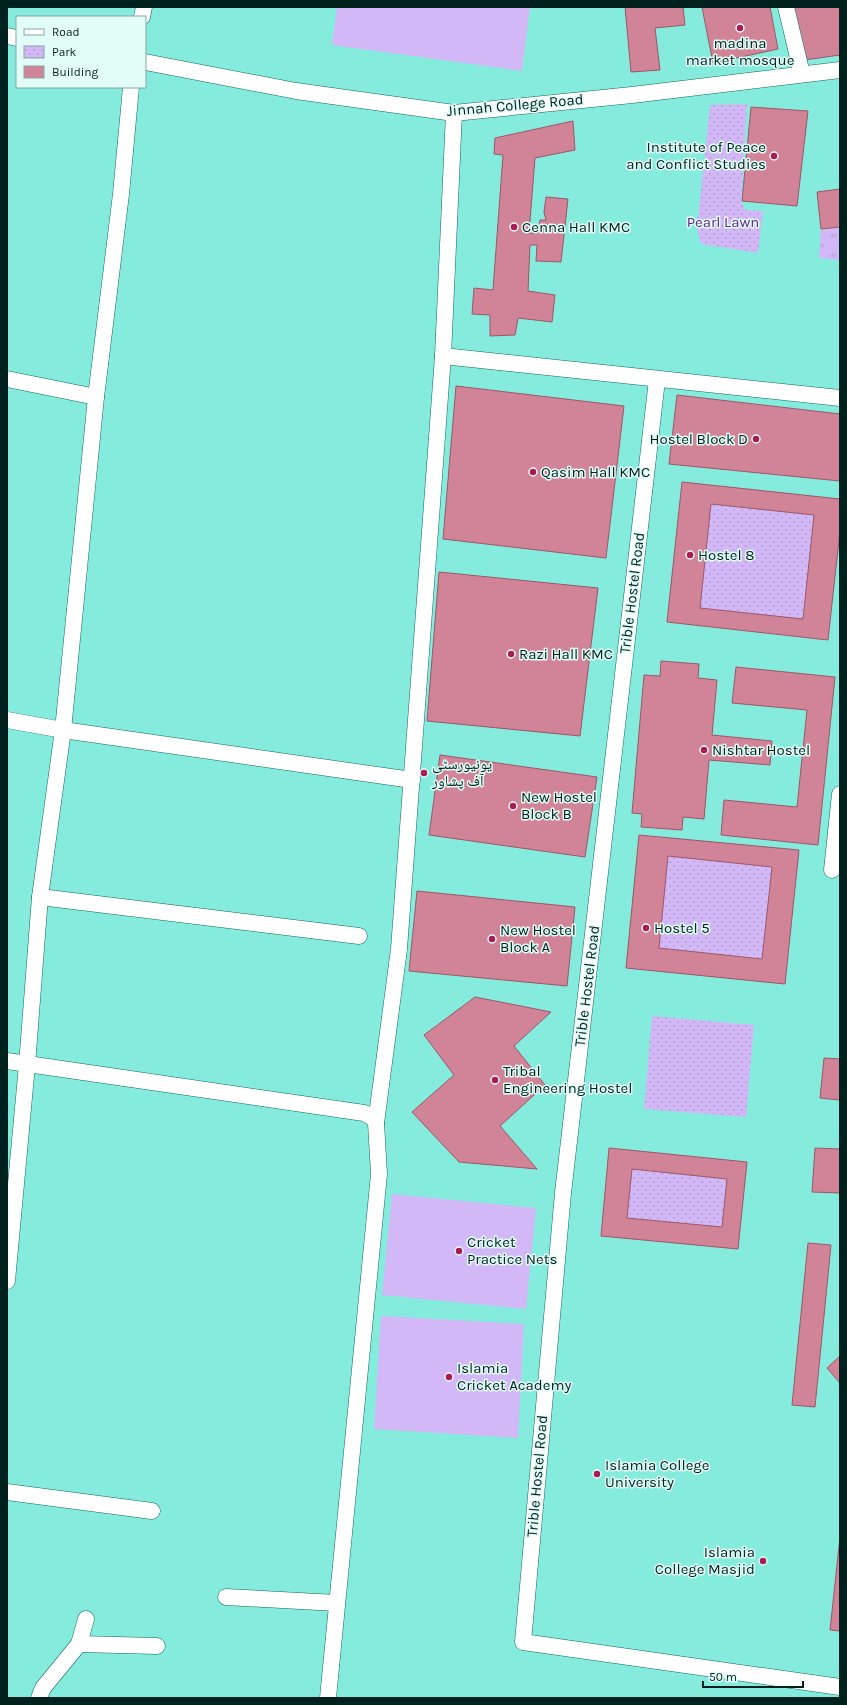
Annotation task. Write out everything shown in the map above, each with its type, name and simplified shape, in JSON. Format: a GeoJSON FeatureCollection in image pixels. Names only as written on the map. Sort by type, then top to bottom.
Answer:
{"type":"FeatureCollection","features":[{"type":"Feature","properties":{"kind":"street"},"geometry":{"type":"LineString","coordinates":[[786,7],[802,74]]}},
{"type":"Feature","properties":{"kind":"street","name":"Jinnah College Road"},"geometry":{"type":"LineString","coordinates":[[146,62],[296,91],[454,113],[632,95],[840,70]]}},
{"type":"Feature","properties":{"kind":"street"},"geometry":{"type":"LineString","coordinates":[[7,1281],[10,1206],[27,1065],[40,897],[63,730],[96,397],[121,194],[131,88]]}},
{"type":"Feature","properties":{"kind":"street"},"geometry":{"type":"LineString","coordinates":[[328,1698],[379,1174],[376,1123],[399,948],[443,356],[454,113]]}},
{"type":"Feature","properties":{"kind":"street"},"geometry":{"type":"LineString","coordinates":[[443,356],[657,380],[840,398]]}},
{"type":"Feature","properties":{"kind":"street"},"geometry":{"type":"LineString","coordinates":[[7,379],[96,397]]}},
{"type":"Feature","properties":{"kind":"street","name":"Trible Hostel Road"},"geometry":{"type":"LineString","coordinates":[[657,380],[563,1193],[522,1642],[840,1687]]}},
{"type":"Feature","properties":{"kind":"street"},"geometry":{"type":"LineString","coordinates":[[7,720],[63,730],[412,780]]}},
{"type":"Feature","properties":{"kind":"street"},"geometry":{"type":"LineString","coordinates":[[832,870],[840,794]]}},
{"type":"Feature","properties":{"kind":"street"},"geometry":{"type":"LineString","coordinates":[[40,897],[359,936]]}},
{"type":"Feature","properties":{"kind":"street"},"geometry":{"type":"LineString","coordinates":[[7,1061],[364,1113],[372,1117],[376,1123]]}},
{"type":"Feature","properties":{"kind":"street"},"geometry":{"type":"LineString","coordinates":[[7,1492],[152,1511]]}},
{"type":"Feature","properties":{"kind":"street"},"geometry":{"type":"LineString","coordinates":[[226,1597],[337,1603]]}},
{"type":"Feature","properties":{"kind":"street"},"geometry":{"type":"LineString","coordinates":[[39,1698],[43,1688],[79,1644],[86,1619]]}},
{"type":"Feature","properties":{"kind":"street"},"geometry":{"type":"LineString","coordinates":[[79,1644],[157,1646]]}},
{"type":"Feature","properties":{"kind":"green space"},"geometry":{"type":"Polygon","coordinates":[[[337,7],[530,7],[522,71],[332,45],[337,7]]]}},
{"type":"Feature","properties":{"kind":"green space","name":"Pearl Lawn"},"geometry":{"type":"Polygon","coordinates":[[[747,104],[741,201],[745,210],[763,211],[758,253],[701,244],[697,228],[710,105],[747,104]]]}},
{"type":"Feature","properties":{"kind":"green space"},"geometry":{"type":"Polygon","coordinates":[[[840,227],[840,260],[819,258],[821,229],[840,227]]]}},
{"type":"Feature","properties":{"kind":"green space"},"geometry":{"type":"Polygon","coordinates":[[[711,504],[814,515],[803,619],[700,608],[711,504]]]}},
{"type":"Feature","properties":{"kind":"green space"},"geometry":{"type":"Polygon","coordinates":[[[668,856],[772,867],[762,959],[659,948],[668,856]]]}},
{"type":"Feature","properties":{"kind":"green space"},"geometry":{"type":"Polygon","coordinates":[[[652,1016],[754,1025],[746,1117],[644,1109],[652,1016]]]}},
{"type":"Feature","properties":{"kind":"green space"},"geometry":{"type":"Polygon","coordinates":[[[632,1169],[727,1179],[722,1227],[627,1218],[632,1169]]]}},
{"type":"Feature","properties":{"kind":"green space","name":"Cricket Practice Nets"},"geometry":{"type":"Polygon","coordinates":[[[392,1194],[536,1208],[526,1309],[382,1295],[392,1194]]]}},
{"type":"Feature","properties":{"kind":"green space","name":"Islamia Cricket Academy"},"geometry":{"type":"Polygon","coordinates":[[[381,1316],[524,1324],[518,1438],[374,1429],[381,1316]]]}},
{"type":"Feature","properties":{"kind":"building"},"geometry":{"type":"Polygon","coordinates":[[[625,7],[683,7],[685,25],[655,28],[660,70],[631,72],[625,7]]]}},
{"type":"Feature","properties":{"kind":"building","name":"madina market mosque"},"geometry":{"type":"Polygon","coordinates":[[[702,7],[770,7],[778,49],[713,63],[702,7]]]}},
{"type":"Feature","properties":{"kind":"building"},"geometry":{"type":"Polygon","coordinates":[[[791,7],[840,7],[840,55],[804,60],[791,7]]]}},
{"type":"Feature","properties":{"kind":"building","name":"Institute of Peace and Conflict Studies"},"geometry":{"type":"Polygon","coordinates":[[[751,107],[808,111],[797,206],[742,201],[751,107]]]}},
{"type":"Feature","properties":{"kind":"building","name":"Cenna Hall KMC"},"geometry":{"type":"Polygon","coordinates":[[[573,121],[575,150],[535,158],[529,233],[538,233],[540,220],[546,220],[544,212],[546,197],[568,199],[561,262],[536,261],[537,245],[530,245],[528,291],[555,295],[552,322],[518,318],[515,335],[490,336],[490,315],[472,314],[474,288],[493,290],[503,155],[494,154],[495,138],[573,121]]]}},
{"type":"Feature","properties":{"kind":"building"},"geometry":{"type":"Polygon","coordinates":[[[840,189],[840,227],[821,229],[817,192],[840,189]]]}},
{"type":"Feature","properties":{"kind":"building","name":"Qasim Hall KMC"},"geometry":{"type":"Polygon","coordinates":[[[456,386],[624,406],[606,558],[443,539],[456,386]]]}},
{"type":"Feature","properties":{"kind":"building","name":"Hostel Block D"},"geometry":{"type":"Polygon","coordinates":[[[677,395],[840,414],[840,481],[669,464],[677,395]]]}},
{"type":"Feature","properties":{"kind":"building","name":"Hostel 8"},"geometry":{"type":"Polygon","coordinates":[[[682,482],[840,499],[840,531],[828,640],[667,622],[682,482]],[[711,504],[700,608],[803,619],[814,515],[711,504]]]}},
{"type":"Feature","properties":{"kind":"building","name":"Razi Hall KMC"},"geometry":{"type":"Polygon","coordinates":[[[439,572],[598,588],[580,736],[427,721],[439,572]]]}},
{"type":"Feature","properties":{"kind":"building","name":"Nishtar Hostel"},"geometry":{"type":"Polygon","coordinates":[[[661,661],[699,664],[698,678],[717,680],[712,735],[772,741],[770,765],[709,760],[704,819],[683,817],[682,830],[641,827],[642,814],[632,813],[644,675],[660,676],[661,661]]]}},
{"type":"Feature","properties":{"kind":"building"},"geometry":{"type":"Polygon","coordinates":[[[736,667],[835,677],[818,845],[721,835],[724,800],[797,807],[807,710],[732,703],[736,667]]]}},
{"type":"Feature","properties":{"kind":"building","name":"New Hostel Block B"},"geometry":{"type":"Polygon","coordinates":[[[440,755],[597,777],[585,857],[429,835],[440,755]]]}},
{"type":"Feature","properties":{"kind":"building","name":"Hostel 5"},"geometry":{"type":"Polygon","coordinates":[[[639,835],[799,850],[785,984],[626,968],[639,835]],[[668,856],[659,948],[762,959],[772,867],[668,856]]]}},
{"type":"Feature","properties":{"kind":"building","name":"New Hostel Block A"},"geometry":{"type":"Polygon","coordinates":[[[417,891],[575,907],[567,986],[409,971],[417,891]]]}},
{"type":"Feature","properties":{"kind":"building","name":"Tribal Engineering Hostel"},"geometry":{"type":"Polygon","coordinates":[[[475,997],[551,1012],[514,1046],[545,1085],[500,1126],[537,1169],[459,1162],[412,1112],[454,1075],[424,1035],[475,997]]]}},
{"type":"Feature","properties":{"kind":"building"},"geometry":{"type":"Polygon","coordinates":[[[824,1058],[840,1059],[840,1100],[820,1098],[824,1058]]]}},
{"type":"Feature","properties":{"kind":"building"},"geometry":{"type":"Polygon","coordinates":[[[609,1148],[747,1162],[738,1249],[601,1236],[609,1148]],[[632,1169],[627,1218],[722,1227],[727,1179],[632,1169]]]}},
{"type":"Feature","properties":{"kind":"building"},"geometry":{"type":"Polygon","coordinates":[[[815,1148],[840,1149],[840,1193],[812,1192],[815,1148]]]}},
{"type":"Feature","properties":{"kind":"building"},"geometry":{"type":"Polygon","coordinates":[[[808,1243],[831,1245],[815,1407],[792,1405],[808,1243]]]}},
{"type":"Feature","properties":{"kind":"building"},"geometry":{"type":"Polygon","coordinates":[[[840,1356],[840,1383],[827,1368],[840,1356]]]}},
{"type":"Feature","properties":{"kind":"building"},"geometry":{"type":"Polygon","coordinates":[[[840,1537],[840,1631],[830,1630],[840,1537]]]}},
{"type":"Feature","properties":{"kind":"place","name":"madina market mosque"},"geometry":{"type":"Point","coordinates":[740,28]}},
{"type":"Feature","properties":{"kind":"place","name":"Institute of Peace and Conflict Studies"},"geometry":{"type":"Point","coordinates":[774,156]}},
{"type":"Feature","properties":{"kind":"place","name":"Cenna Hall KMC"},"geometry":{"type":"Point","coordinates":[514,227]}},
{"type":"Feature","properties":{"kind":"place","name":"Hostel Block D"},"geometry":{"type":"Point","coordinates":[756,439]}},
{"type":"Feature","properties":{"kind":"place","name":"Qasim Hall KMC"},"geometry":{"type":"Point","coordinates":[533,472]}},
{"type":"Feature","properties":{"kind":"place","name":"Hostel 8"},"geometry":{"type":"Point","coordinates":[690,555]}},
{"type":"Feature","properties":{"kind":"place","name":"Razi Hall KMC"},"geometry":{"type":"Point","coordinates":[511,654]}},
{"type":"Feature","properties":{"kind":"place","name":"Nishtar Hostel"},"geometry":{"type":"Point","coordinates":[704,750]}},
{"type":"Feature","properties":{"kind":"place","name":"یونیورسٹی آف پشاور"},"geometry":{"type":"Point","coordinates":[424,773]}},
{"type":"Feature","properties":{"kind":"place","name":"New Hostel Block B"},"geometry":{"type":"Point","coordinates":[513,806]}},
{"type":"Feature","properties":{"kind":"place","name":"Hostel 5"},"geometry":{"type":"Point","coordinates":[646,928]}},
{"type":"Feature","properties":{"kind":"place","name":"New Hostel Block A"},"geometry":{"type":"Point","coordinates":[492,939]}},
{"type":"Feature","properties":{"kind":"place","name":"Tribal Engineering Hostel"},"geometry":{"type":"Point","coordinates":[495,1080]}},
{"type":"Feature","properties":{"kind":"place","name":"Cricket Practice Nets"},"geometry":{"type":"Point","coordinates":[459,1251]}},
{"type":"Feature","properties":{"kind":"place","name":"Islamia Cricket Academy"},"geometry":{"type":"Point","coordinates":[449,1377]}},
{"type":"Feature","properties":{"kind":"place","name":"Islamia College University"},"geometry":{"type":"Point","coordinates":[597,1474]}},
{"type":"Feature","properties":{"kind":"place","name":"Islamia College Masjid"},"geometry":{"type":"Point","coordinates":[763,1561]}}]}
